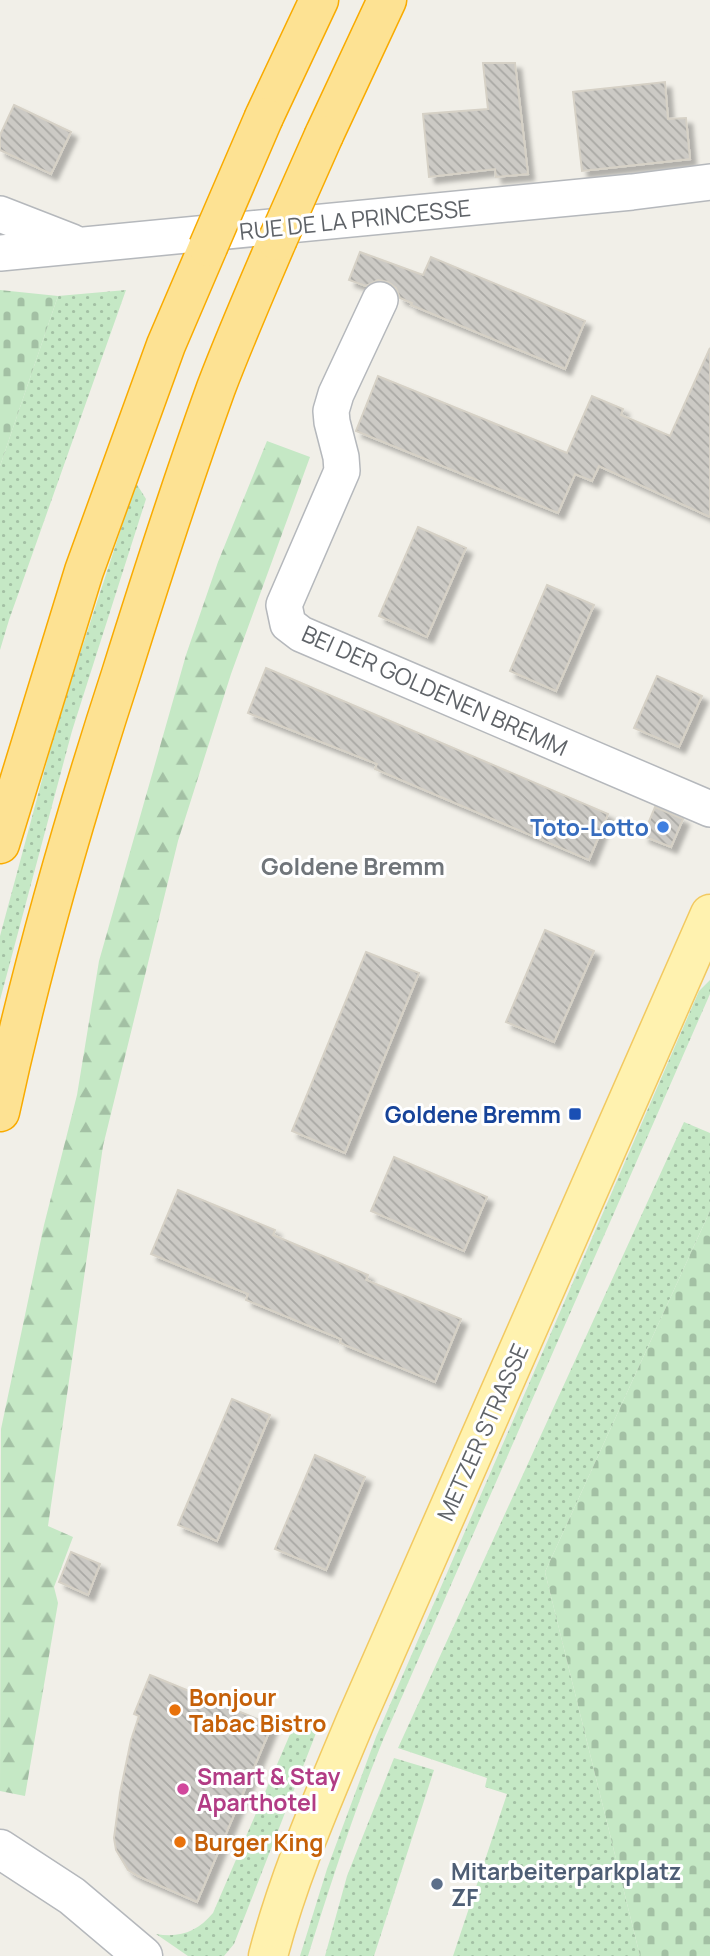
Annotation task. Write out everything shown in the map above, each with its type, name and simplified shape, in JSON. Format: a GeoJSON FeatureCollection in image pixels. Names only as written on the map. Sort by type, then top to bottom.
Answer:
{"type":"FeatureCollection","features":[{"type":"Feature","properties":{"kind":"highway"},"geometry":{"type":"LineString","coordinates":[[0,844],[84,571],[166,345],[264,117],[319,0]]}},
{"type":"Feature","properties":{"kind":"highway"},"geometry":{"type":"LineString","coordinates":[[0,1112],[57,884],[101,736],[217,387],[277,241],[387,0]]}},
{"type":"Feature","properties":{"kind":"main road","name":"METZER STRASSE"},"geometry":{"type":"LineString","coordinates":[[268,1956],[278,1918],[314,1819],[355,1722],[710,914]]}},
{"type":"Feature","properties":{"kind":"street","name":"RUE DE LA PRINCESSE"},"geometry":{"type":"LineString","coordinates":[[0,253],[710,183]]}},
{"type":"Feature","properties":{"kind":"street"},"geometry":{"type":"LineString","coordinates":[[0,214],[81,246]]}},
{"type":"Feature","properties":{"kind":"street","name":"BEI DER GOLDENEN BREMM"},"geometry":{"type":"LineString","coordinates":[[380,300],[336,394],[331,411],[342,471],[284,606],[288,624],[301,634],[710,809]]}},
{"type":"Feature","properties":{"kind":"street"},"geometry":{"type":"LineString","coordinates":[[0,1849],[72,1896],[143,1956]]}},
{"type":"Feature","properties":{"kind":"green space"},"geometry":{"type":"Polygon","coordinates":[[[0,290],[58,296],[0,466],[0,290]]]}},
{"type":"Feature","properties":{"kind":"green space"},"geometry":{"type":"Polygon","coordinates":[[[126,290],[0,650],[0,466],[58,296],[126,290]]]}},
{"type":"Feature","properties":{"kind":"green space"},"geometry":{"type":"Polygon","coordinates":[[[267,441],[310,457],[231,674],[178,841],[103,1146],[48,1526],[73,1537],[54,1587],[58,1603],[25,1796],[0,1791],[1,1429],[44,1225],[77,1095],[99,961],[186,655],[218,562],[267,441]]]}},
{"type":"Feature","properties":{"kind":"green space"},"geometry":{"type":"Polygon","coordinates":[[[136,483],[146,499],[72,731],[0,1000],[0,936],[57,724],[136,483]]]}},
{"type":"Feature","properties":{"kind":"green space"},"geometry":{"type":"Polygon","coordinates":[[[710,980],[710,994],[383,1740],[334,1874],[308,1956],[300,1956],[327,1869],[376,1737],[699,991],[710,980]]]}},
{"type":"Feature","properties":{"kind":"green space"},"geometry":{"type":"Polygon","coordinates":[[[684,1122],[710,1133],[710,1211],[545,1572],[640,1956],[453,1956],[507,1794],[485,1787],[487,1778],[398,1748],[684,1122]]]}},
{"type":"Feature","properties":{"kind":"green space"},"geometry":{"type":"Polygon","coordinates":[[[710,1211],[710,1956],[640,1956],[545,1572],[710,1211]]]}},
{"type":"Feature","properties":{"kind":"green space"},"geometry":{"type":"Polygon","coordinates":[[[309,1724],[318,1728],[234,1944],[224,1956],[188,1956],[156,1934],[187,1932],[201,1925],[213,1913],[291,1732],[299,1725],[309,1724]]]}},
{"type":"Feature","properties":{"kind":"green space"},"geometry":{"type":"Polygon","coordinates":[[[394,1758],[434,1770],[374,1956],[325,1956],[347,1876],[394,1758]]]}},
{"type":"Feature","properties":{"kind":"building"},"geometry":{"type":"Polygon","coordinates":[[[483,63],[515,63],[528,174],[496,177],[495,169],[429,177],[423,114],[488,109],[483,63]]]}},
{"type":"Feature","properties":{"kind":"building"},"geometry":{"type":"Polygon","coordinates":[[[665,82],[668,119],[686,118],[690,159],[582,171],[573,92],[665,82]]]}},
{"type":"Feature","properties":{"kind":"building"},"geometry":{"type":"Polygon","coordinates":[[[14,105],[71,132],[51,174],[0,150],[0,135],[14,105]]]}},
{"type":"Feature","properties":{"kind":"building"},"geometry":{"type":"Polygon","coordinates":[[[360,252],[423,275],[431,257],[585,321],[565,369],[411,305],[412,303],[400,298],[396,288],[388,282],[378,280],[366,286],[349,280],[360,252]]]}},
{"type":"Feature","properties":{"kind":"building"},"geometry":{"type":"Polygon","coordinates":[[[710,348],[710,517],[599,466],[592,481],[575,474],[558,513],[356,431],[378,376],[567,453],[592,396],[623,409],[621,415],[670,436],[710,348]]]}},
{"type":"Feature","properties":{"kind":"building"},"geometry":{"type":"Polygon","coordinates":[[[418,527],[466,548],[427,637],[379,616],[418,527]]]}},
{"type":"Feature","properties":{"kind":"building"},"geometry":{"type":"Polygon","coordinates":[[[547,585],[594,605],[556,691],[510,671],[547,585]]]}},
{"type":"Feature","properties":{"kind":"building"},"geometry":{"type":"Polygon","coordinates":[[[266,668],[608,814],[589,860],[375,769],[377,764],[248,713],[266,668]]]}},
{"type":"Feature","properties":{"kind":"building"},"geometry":{"type":"Polygon","coordinates":[[[657,676],[702,696],[679,747],[634,728],[657,676]]]}},
{"type":"Feature","properties":{"kind":"building","name":"Toto-Lotto"},"geometry":{"type":"Polygon","coordinates":[[[655,807],[683,819],[671,847],[643,836],[655,807]]]}},
{"type":"Feature","properties":{"kind":"building"},"geometry":{"type":"Polygon","coordinates":[[[545,930],[594,951],[554,1042],[506,1022],[545,930]]]}},
{"type":"Feature","properties":{"kind":"building"},"geometry":{"type":"Polygon","coordinates":[[[366,952],[419,973],[345,1153],[292,1131],[366,952]]]}},
{"type":"Feature","properties":{"kind":"building"},"geometry":{"type":"Polygon","coordinates":[[[394,1157],[487,1197],[464,1251],[371,1211],[394,1157]]]}},
{"type":"Feature","properties":{"kind":"building"},"geometry":{"type":"Polygon","coordinates":[[[178,1190],[275,1230],[273,1235],[368,1275],[366,1280],[461,1319],[435,1382],[340,1343],[341,1339],[246,1300],[248,1294],[151,1254],[178,1190]]]}},
{"type":"Feature","properties":{"kind":"building"},"geometry":{"type":"Polygon","coordinates":[[[232,1399],[270,1415],[217,1541],[178,1525],[232,1399]]]}},
{"type":"Feature","properties":{"kind":"building"},"geometry":{"type":"Polygon","coordinates":[[[315,1455],[365,1477],[326,1570],[275,1549],[315,1455]]]}},
{"type":"Feature","properties":{"kind":"building"},"geometry":{"type":"Polygon","coordinates":[[[71,1552],[100,1564],[88,1595],[59,1582],[71,1552]]]}},
{"type":"Feature","properties":{"kind":"building"},"geometry":{"type":"Polygon","coordinates":[[[150,1675],[272,1725],[197,1902],[128,1870],[116,1850],[114,1838],[120,1793],[139,1716],[134,1714],[150,1675]]]}},
{"type":"Feature","properties":{"kind":"place","name":"Toto-Lotto"},"geometry":{"type":"Point","coordinates":[663,827]}},
{"type":"Feature","properties":{"kind":"place","name":"Goldene Bremm"},"geometry":{"type":"Point","coordinates":[575,1114]}},
{"type":"Feature","properties":{"kind":"place","name":"Bonjour Tabac Bistro"},"geometry":{"type":"Point","coordinates":[175,1710]}},
{"type":"Feature","properties":{"kind":"place","name":"Smart & Stay Aparthotel"},"geometry":{"type":"Point","coordinates":[183,1789]}},
{"type":"Feature","properties":{"kind":"place","name":"Burger King"},"geometry":{"type":"Point","coordinates":[180,1842]}},
{"type":"Feature","properties":{"kind":"place","name":"Mitarbeiterparkplatz ZF"},"geometry":{"type":"Point","coordinates":[437,1884]}},
{"type":"Feature","properties":{"kind":"district","name":"Goldene Bremm"},"geometry":{"type":"Point","coordinates":[353,865]}}]}
